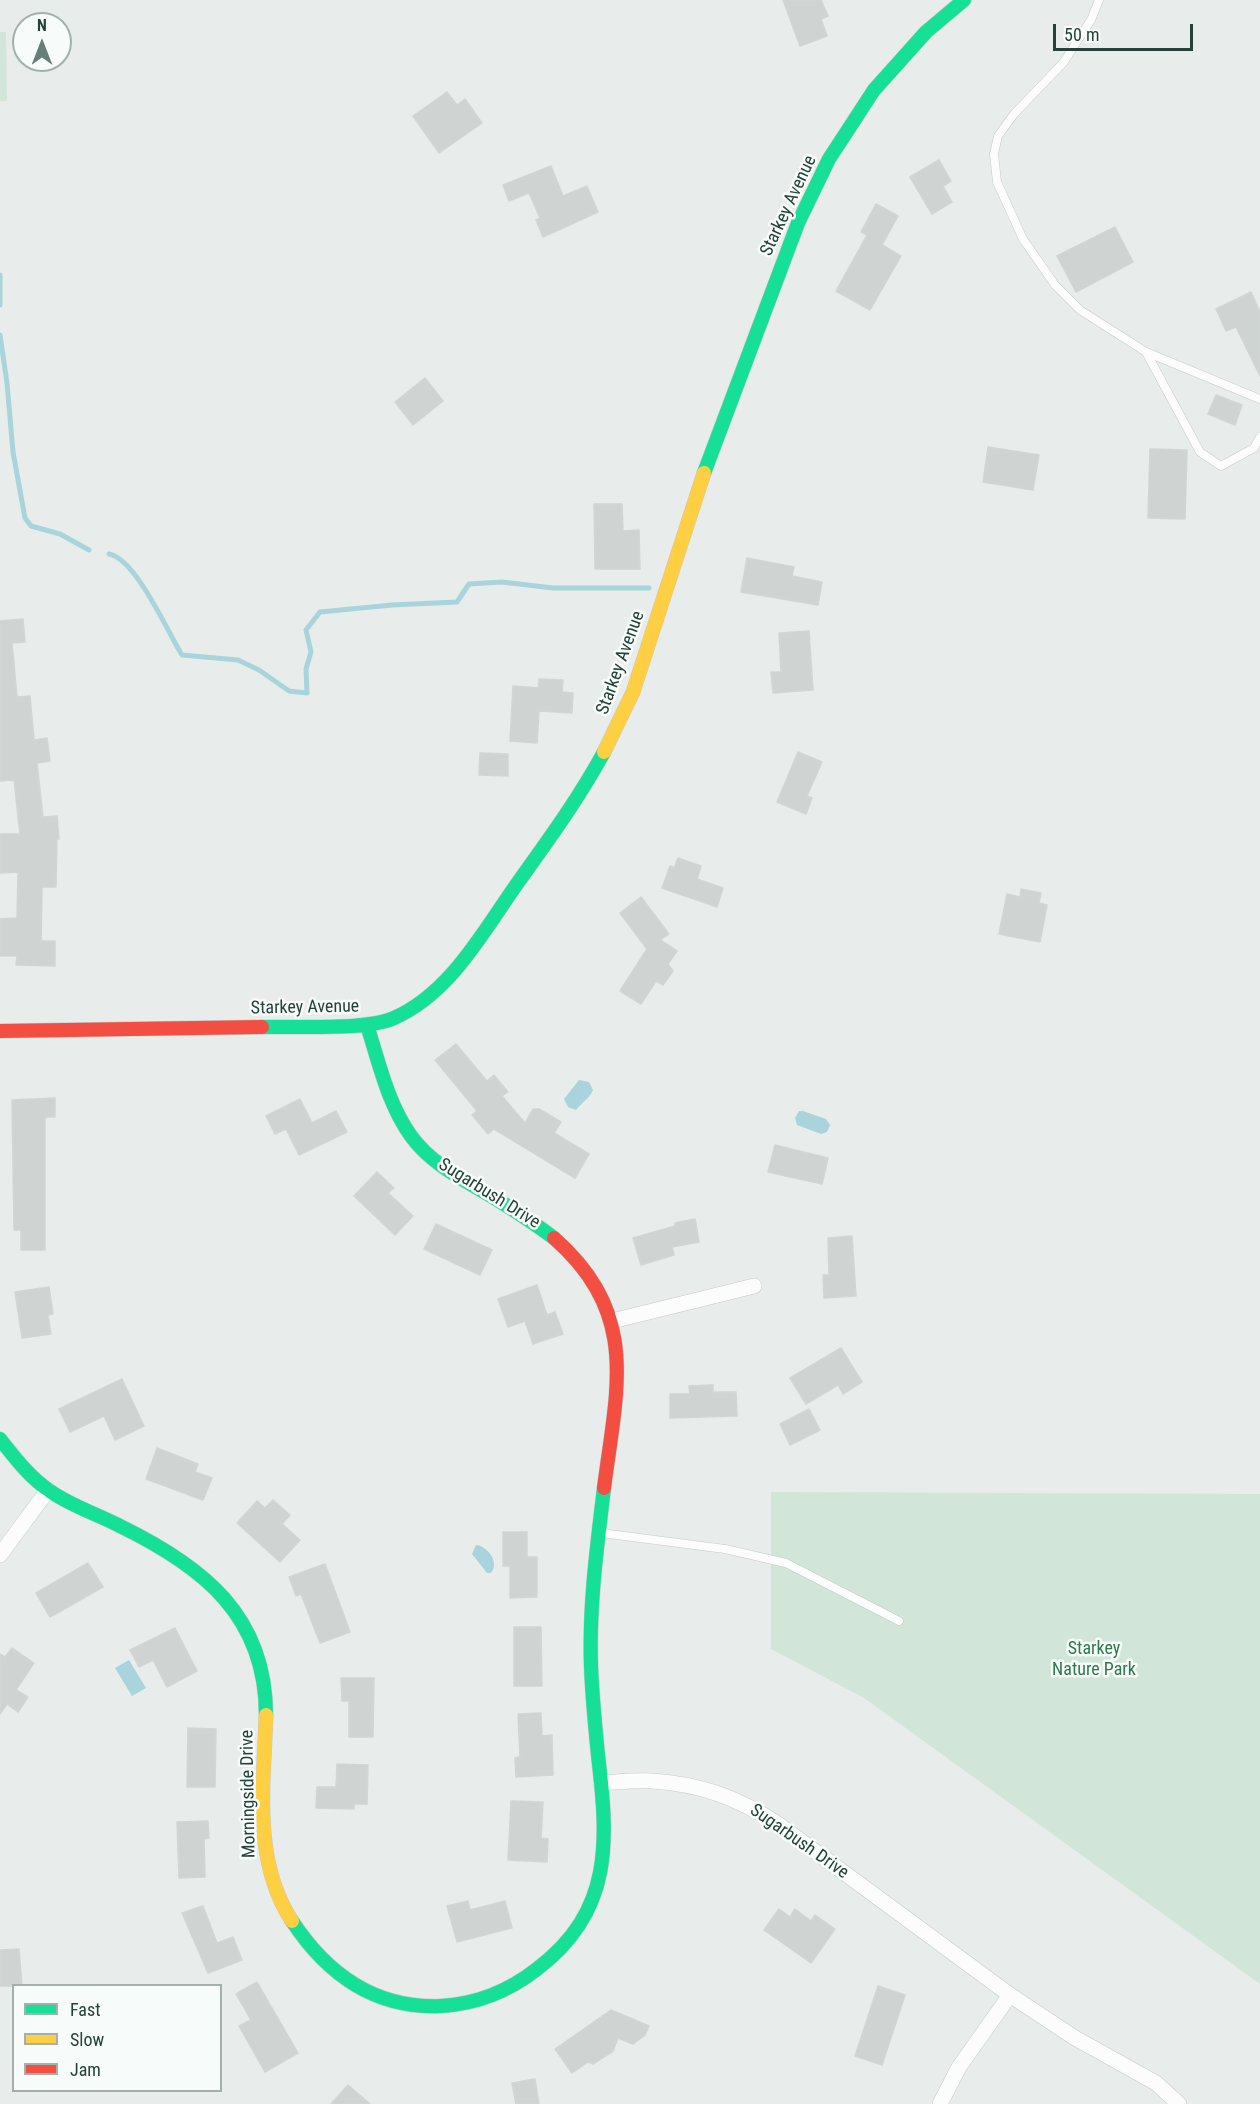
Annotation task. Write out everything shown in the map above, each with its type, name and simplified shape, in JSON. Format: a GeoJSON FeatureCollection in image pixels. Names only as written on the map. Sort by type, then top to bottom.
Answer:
{"type":"FeatureCollection","features":[{"type":"Feature","properties":{"kind":"street","name":"Starkey Avenue"},"geometry":{"type":"LineString","coordinates":[[0,1031],[367,1025],[392,1018],[415,1007],[431,995],[460,964],[584,789],[614,736],[633,692],[712,448],[761,315],[798,223],[829,159],[874,90],[926,32],[964,0]]}},
{"type":"Feature","properties":{"kind":"street","name":"Sugarbush Drive"},"geometry":{"type":"LineString","coordinates":[[367,1025],[394,1105],[411,1135],[429,1156],[538,1223],[562,1243],[583,1267],[600,1294],[612,1321],[616,1358],[614,1401],[590,1635],[591,1684],[601,1783],[651,1781],[686,1785],[718,1792],[749,1806],[778,1824],[1010,1995],[1075,2038],[1156,2083],[1179,2104]]}},
{"type":"Feature","properties":{"kind":"street"},"geometry":{"type":"LineString","coordinates":[[612,1321],[754,1286]]}},
{"type":"Feature","properties":{"kind":"street","name":"Morningside Drive"},"geometry":{"type":"LineString","coordinates":[[0,1439],[17,1461],[48,1490],[163,1547],[187,1562],[212,1583],[245,1629],[259,1661],[265,1693],[263,1846],[270,1880],[285,1915],[319,1959],[351,1984],[387,2000],[432,2006],[469,2003],[502,1992],[533,1974],[560,1952],[580,1924],[595,1891],[604,1861],[601,1783]]}},
{"type":"Feature","properties":{"kind":"street"},"geometry":{"type":"LineString","coordinates":[[0,1555],[48,1490]]}},
{"type":"Feature","properties":{"kind":"street"},"geometry":{"type":"LineString","coordinates":[[940,2104],[959,2067],[1010,1995]]}},
{"type":"Feature","properties":{"kind":"lane"},"geometry":{"type":"LineString","coordinates":[[1099,0],[1091,20],[1063,63],[1014,114],[998,136],[994,154],[997,182],[1023,239],[1055,285],[1080,310],[1146,352],[1260,399]]}},
{"type":"Feature","properties":{"kind":"lane"},"geometry":{"type":"LineString","coordinates":[[1146,352],[1200,452],[1221,466],[1254,448],[1260,437]]}},
{"type":"Feature","properties":{"kind":"lane"},"geometry":{"type":"LineString","coordinates":[[599,1533],[725,1549],[786,1563],[899,1621]]}},
{"type":"Feature","properties":{"kind":"green space"},"geometry":{"type":"Polygon","coordinates":[[[0,32],[6,32],[7,101],[0,101],[0,32]]]}},
{"type":"Feature","properties":{"kind":"green space","name":"Starkey Nature Park"},"geometry":{"type":"Polygon","coordinates":[[[771,1492],[1260,1494],[1260,1984],[864,1698],[771,1649],[771,1492]]]}},
{"type":"Feature","properties":{"kind":"water"},"geometry":{"type":"Polygon","coordinates":[[[579,1080],[589,1082],[593,1090],[576,1110],[568,1107],[564,1099],[579,1080]]]}},
{"type":"Feature","properties":{"kind":"water"},"geometry":{"type":"Polygon","coordinates":[[[799,1111],[826,1119],[830,1125],[827,1132],[821,1134],[797,1125],[795,1118],[799,1111]]]}},
{"type":"Feature","properties":{"kind":"water"},"geometry":{"type":"Polygon","coordinates":[[[476,1545],[485,1548],[491,1556],[494,1565],[491,1573],[487,1573],[472,1554],[476,1545]]]}},
{"type":"Feature","properties":{"kind":"water"},"geometry":{"type":"Polygon","coordinates":[[[129,1660],[146,1688],[132,1696],[115,1668],[129,1660]]]}},
{"type":"Feature","properties":{"kind":"building"},"geometry":{"type":"Polygon","coordinates":[[[783,0],[821,0],[828,16],[821,19],[827,36],[800,46],[783,0]]]}},
{"type":"Feature","properties":{"kind":"building"},"geometry":{"type":"Polygon","coordinates":[[[447,92],[457,105],[465,99],[482,123],[439,153],[413,116],[447,92]]]}},
{"type":"Feature","properties":{"kind":"building"},"geometry":{"type":"Polygon","coordinates":[[[939,160],[951,181],[943,186],[952,202],[932,214],[910,177],[939,160]]]}},
{"type":"Feature","properties":{"kind":"building"},"geometry":{"type":"Polygon","coordinates":[[[551,166],[563,196],[587,186],[598,212],[543,237],[536,220],[540,218],[529,193],[509,201],[503,185],[551,166]]]}},
{"type":"Feature","properties":{"kind":"building"},"geometry":{"type":"Polygon","coordinates":[[[876,204],[898,216],[882,245],[901,256],[870,310],[836,291],[867,235],[861,232],[876,204]]]}},
{"type":"Feature","properties":{"kind":"building"},"geometry":{"type":"Polygon","coordinates":[[[1115,227],[1133,262],[1076,292],[1057,256],[1115,227]]]}},
{"type":"Feature","properties":{"kind":"building"},"geometry":{"type":"Polygon","coordinates":[[[1251,292],[1260,312],[1260,376],[1236,327],[1226,331],[1216,309],[1251,292]]]}},
{"type":"Feature","properties":{"kind":"building"},"geometry":{"type":"Polygon","coordinates":[[[425,378],[443,401],[413,425],[395,402],[425,378]]]}},
{"type":"Feature","properties":{"kind":"building"},"geometry":{"type":"Polygon","coordinates":[[[1216,395],[1242,405],[1235,425],[1208,414],[1216,395]]]}},
{"type":"Feature","properties":{"kind":"building"},"geometry":{"type":"Polygon","coordinates":[[[988,447],[1039,455],[1033,490],[983,482],[988,447]]]}},
{"type":"Feature","properties":{"kind":"building"},"geometry":{"type":"Polygon","coordinates":[[[1150,449],[1187,450],[1185,519],[1148,518],[1150,449]]]}},
{"type":"Feature","properties":{"kind":"building"},"geometry":{"type":"Polygon","coordinates":[[[594,504],[622,504],[623,531],[639,530],[640,569],[595,569],[594,504]]]}},
{"type":"Feature","properties":{"kind":"building"},"geometry":{"type":"Polygon","coordinates":[[[747,558],[794,567],[792,576],[822,582],[818,605],[741,592],[747,558]]]}},
{"type":"Feature","properties":{"kind":"building"},"geometry":{"type":"Polygon","coordinates":[[[23,619],[25,642],[12,643],[17,697],[30,696],[34,740],[47,738],[50,761],[37,763],[43,817],[57,816],[59,839],[57,839],[56,887],[42,887],[41,941],[55,941],[55,966],[16,965],[17,956],[0,956],[0,919],[17,918],[18,872],[0,873],[0,834],[20,834],[14,780],[0,781],[0,621],[23,619]]]}},
{"type":"Feature","properties":{"kind":"building"},"geometry":{"type":"Polygon","coordinates":[[[809,631],[813,690],[773,693],[771,672],[781,672],[779,633],[809,631]]]}},
{"type":"Feature","properties":{"kind":"building"},"geometry":{"type":"Polygon","coordinates":[[[539,679],[563,680],[562,692],[573,693],[572,713],[539,711],[537,743],[510,741],[513,686],[538,688],[539,679]]]}},
{"type":"Feature","properties":{"kind":"building"},"geometry":{"type":"Polygon","coordinates":[[[798,752],[822,762],[807,796],[812,798],[806,814],[777,802],[798,752]]]}},
{"type":"Feature","properties":{"kind":"building"},"geometry":{"type":"Polygon","coordinates":[[[480,753],[508,754],[508,776],[479,775],[480,753]]]}},
{"type":"Feature","properties":{"kind":"building"},"geometry":{"type":"Polygon","coordinates":[[[678,858],[701,866],[697,879],[723,888],[717,907],[662,888],[670,866],[674,868],[678,858]]]}},
{"type":"Feature","properties":{"kind":"building"},"geometry":{"type":"Polygon","coordinates":[[[1021,889],[1041,893],[1039,903],[1047,905],[1040,942],[999,934],[1007,894],[1020,897],[1021,889]]]}},
{"type":"Feature","properties":{"kind":"building"},"geometry":{"type":"Polygon","coordinates":[[[641,897],[669,934],[660,940],[677,951],[668,964],[673,971],[663,985],[656,981],[641,1004],[620,991],[647,949],[620,913],[641,897]]]}},
{"type":"Feature","properties":{"kind":"building"},"geometry":{"type":"Polygon","coordinates":[[[456,1044],[487,1081],[494,1075],[508,1092],[502,1096],[525,1123],[533,1109],[539,1109],[561,1122],[554,1133],[589,1154],[575,1178],[494,1129],[488,1134],[472,1115],[477,1111],[435,1060],[456,1044]]]}},
{"type":"Feature","properties":{"kind":"building"},"geometry":{"type":"Polygon","coordinates":[[[55,1098],[55,1117],[45,1117],[45,1250],[21,1250],[21,1230],[14,1230],[12,1100],[55,1098]]]}},
{"type":"Feature","properties":{"kind":"building"},"geometry":{"type":"Polygon","coordinates":[[[300,1099],[312,1123],[336,1111],[347,1132],[299,1155],[286,1129],[275,1134],[266,1116],[300,1099]]]}},
{"type":"Feature","properties":{"kind":"building"},"geometry":{"type":"Polygon","coordinates":[[[775,1145],[828,1158],[822,1184],[768,1172],[775,1145]]]}},
{"type":"Feature","properties":{"kind":"building"},"geometry":{"type":"Polygon","coordinates":[[[377,1172],[394,1188],[388,1193],[413,1216],[395,1235],[354,1196],[377,1172]]]}},
{"type":"Feature","properties":{"kind":"building"},"geometry":{"type":"Polygon","coordinates":[[[695,1219],[699,1242],[672,1247],[674,1255],[641,1265],[633,1238],[675,1226],[675,1223],[695,1219]]]}},
{"type":"Feature","properties":{"kind":"building"},"geometry":{"type":"Polygon","coordinates":[[[436,1224],[492,1250],[480,1275],[424,1249],[436,1224]]]}},
{"type":"Feature","properties":{"kind":"building"},"geometry":{"type":"Polygon","coordinates":[[[852,1236],[856,1296],[824,1298],[823,1275],[829,1275],[828,1238],[852,1236]]]}},
{"type":"Feature","properties":{"kind":"building"},"geometry":{"type":"Polygon","coordinates":[[[537,1285],[547,1315],[555,1312],[563,1334],[533,1344],[525,1321],[508,1327],[498,1299],[537,1285]]]}},
{"type":"Feature","properties":{"kind":"building"},"geometry":{"type":"Polygon","coordinates":[[[49,1287],[53,1314],[48,1315],[51,1334],[22,1338],[15,1292],[49,1287]]]}},
{"type":"Feature","properties":{"kind":"building"},"geometry":{"type":"Polygon","coordinates":[[[841,1348],[862,1382],[843,1394],[838,1385],[806,1404],[790,1378],[841,1348]]]}},
{"type":"Feature","properties":{"kind":"building"},"geometry":{"type":"Polygon","coordinates":[[[122,1379],[144,1426],[115,1440],[104,1416],[70,1432],[59,1409],[122,1379]]]}},
{"type":"Feature","properties":{"kind":"building"},"geometry":{"type":"Polygon","coordinates":[[[713,1385],[713,1392],[736,1392],[737,1416],[670,1418],[670,1394],[690,1394],[689,1386],[713,1385]]]}},
{"type":"Feature","properties":{"kind":"building"},"geometry":{"type":"Polygon","coordinates":[[[809,1409],[820,1430],[790,1445],[780,1424],[809,1409]]]}},
{"type":"Feature","properties":{"kind":"building"},"geometry":{"type":"Polygon","coordinates":[[[157,1448],[198,1464],[195,1472],[212,1478],[203,1500],[146,1479],[157,1448]]]}},
{"type":"Feature","properties":{"kind":"building"},"geometry":{"type":"Polygon","coordinates":[[[273,1500],[290,1515],[282,1524],[300,1540],[280,1562],[237,1523],[257,1501],[265,1508],[273,1500]]]}},
{"type":"Feature","properties":{"kind":"building"},"geometry":{"type":"Polygon","coordinates":[[[503,1532],[527,1532],[527,1557],[537,1557],[537,1597],[510,1598],[510,1566],[503,1566],[503,1532]]]}},
{"type":"Feature","properties":{"kind":"building"},"geometry":{"type":"Polygon","coordinates":[[[88,1563],[103,1587],[50,1617],[36,1593],[88,1563]]]}},
{"type":"Feature","properties":{"kind":"building"},"geometry":{"type":"Polygon","coordinates":[[[325,1564],[350,1632],[320,1643],[301,1594],[296,1596],[289,1577],[325,1564]]]}},
{"type":"Feature","properties":{"kind":"building"},"geometry":{"type":"Polygon","coordinates":[[[514,1627],[541,1627],[542,1686],[514,1686],[514,1627]]]}},
{"type":"Feature","properties":{"kind":"building"},"geometry":{"type":"Polygon","coordinates":[[[175,1628],[197,1671],[167,1687],[153,1660],[139,1667],[130,1650],[175,1628]]]}},
{"type":"Feature","properties":{"kind":"building"},"geometry":{"type":"Polygon","coordinates":[[[12,1648],[34,1663],[16,1690],[28,1697],[18,1712],[7,1704],[0,1714],[0,1654],[5,1657],[12,1648]]]}},
{"type":"Feature","properties":{"kind":"building"},"geometry":{"type":"Polygon","coordinates":[[[341,1678],[374,1678],[373,1737],[349,1737],[349,1701],[342,1701],[341,1678]]]}},
{"type":"Feature","properties":{"kind":"building"},"geometry":{"type":"Polygon","coordinates":[[[541,1713],[542,1736],[552,1735],[553,1775],[516,1777],[515,1758],[520,1757],[518,1714],[541,1713]]]}},
{"type":"Feature","properties":{"kind":"building"},"geometry":{"type":"Polygon","coordinates":[[[188,1728],[216,1729],[215,1787],[187,1787],[188,1728]]]}},
{"type":"Feature","properties":{"kind":"building"},"geometry":{"type":"Polygon","coordinates":[[[337,1764],[368,1765],[367,1804],[354,1804],[354,1809],[316,1808],[317,1787],[336,1787],[337,1764]]]}},
{"type":"Feature","properties":{"kind":"building"},"geometry":{"type":"Polygon","coordinates":[[[511,1801],[543,1802],[541,1838],[548,1839],[547,1862],[508,1860],[511,1801]]]}},
{"type":"Feature","properties":{"kind":"building"},"geometry":{"type":"Polygon","coordinates":[[[208,1821],[209,1838],[204,1839],[205,1877],[179,1878],[177,1822],[208,1821]]]}},
{"type":"Feature","properties":{"kind":"building"},"geometry":{"type":"Polygon","coordinates":[[[468,1901],[470,1910],[505,1901],[512,1928],[457,1942],[447,1906],[468,1901]]]}},
{"type":"Feature","properties":{"kind":"building"},"geometry":{"type":"Polygon","coordinates":[[[203,1906],[217,1943],[233,1937],[242,1960],[208,1973],[182,1913],[203,1906]]]}},
{"type":"Feature","properties":{"kind":"building"},"geometry":{"type":"Polygon","coordinates":[[[779,1909],[790,1917],[795,1909],[811,1921],[815,1915],[835,1929],[811,1963],[764,1930],[779,1909]]]}},
{"type":"Feature","properties":{"kind":"building"},"geometry":{"type":"Polygon","coordinates":[[[19,1949],[22,1984],[0,1986],[0,1950],[19,1949]]]}},
{"type":"Feature","properties":{"kind":"building"},"geometry":{"type":"Polygon","coordinates":[[[257,1982],[298,2053],[265,2072],[239,2026],[251,2020],[236,1994],[257,1982]]]}},
{"type":"Feature","properties":{"kind":"building"},"geometry":{"type":"Polygon","coordinates":[[[878,1986],[905,1995],[882,2065],[855,2056],[878,1986]]]}},
{"type":"Feature","properties":{"kind":"building"},"geometry":{"type":"Polygon","coordinates":[[[611,2010],[649,2026],[645,2035],[633,2044],[618,2038],[613,2051],[593,2064],[588,2062],[572,2073],[555,2049],[611,2010]]]}},
{"type":"Feature","properties":{"kind":"building"},"geometry":{"type":"Polygon","coordinates":[[[535,2079],[539,2104],[516,2104],[512,2083],[535,2079]]]}},
{"type":"Feature","properties":{"kind":"building"},"geometry":{"type":"Polygon","coordinates":[[[348,2085],[370,2104],[331,2104],[348,2085]]]}},
{"type":"Feature","properties":{"kind":"waterway"},"geometry":{"type":"LineString","coordinates":[[0,275],[0,305]]}},
{"type":"Feature","properties":{"kind":"waterway"},"geometry":{"type":"LineString","coordinates":[[0,335],[13,452],[25,518],[31,526],[60,534],[89,550]]}},
{"type":"Feature","properties":{"kind":"waterway"},"geometry":{"type":"LineString","coordinates":[[109,554],[119,559],[140,582],[182,655],[238,660],[259,670],[289,691],[307,693],[306,669],[311,652],[306,630],[320,612],[457,602],[469,584],[502,582],[553,588],[649,588]]}},
{"type":"Feature","properties":{"kind":"traffic: fast"},"geometry":{"type":"LineString","coordinates":[[704,473],[798,223],[829,159],[874,90],[926,32],[964,0]]}},
{"type":"Feature","properties":{"kind":"traffic: fast"},"geometry":{"type":"LineString","coordinates":[[262,1027],[366,1025],[394,1018],[433,993],[449,977],[479,939],[563,818],[604,752]]}},
{"type":"Feature","properties":{"kind":"traffic: fast"},"geometry":{"type":"LineString","coordinates":[[367,1025],[390,1097],[403,1124],[419,1146],[449,1171],[509,1207],[554,1238]]}},
{"type":"Feature","properties":{"kind":"traffic: fast"},"geometry":{"type":"LineString","coordinates":[[0,1439],[29,1474],[50,1491],[177,1558],[224,1598],[241,1622],[255,1649],[263,1680],[266,1715]]}},
{"type":"Feature","properties":{"kind":"traffic: fast"},"geometry":{"type":"LineString","coordinates":[[292,1921],[321,1957],[355,1985],[395,2001],[441,2006],[480,1999],[515,1984],[537,1969],[562,1947],[580,1923],[593,1898],[600,1872],[603,1845],[604,1816],[593,1699],[591,1620],[604,1488]]}},
{"type":"Feature","properties":{"kind":"traffic: slow"},"geometry":{"type":"LineString","coordinates":[[604,752],[633,692],[704,473]]}},
{"type":"Feature","properties":{"kind":"traffic: slow"},"geometry":{"type":"LineString","coordinates":[[266,1715],[263,1794],[266,1847],[279,1897],[292,1921]]}},
{"type":"Feature","properties":{"kind":"traffic: jam"},"geometry":{"type":"LineString","coordinates":[[0,1031],[262,1027]]}},
{"type":"Feature","properties":{"kind":"traffic: jam"},"geometry":{"type":"LineString","coordinates":[[554,1238],[581,1266],[600,1295],[611,1324],[616,1354],[617,1385],[604,1488]]}}]}
